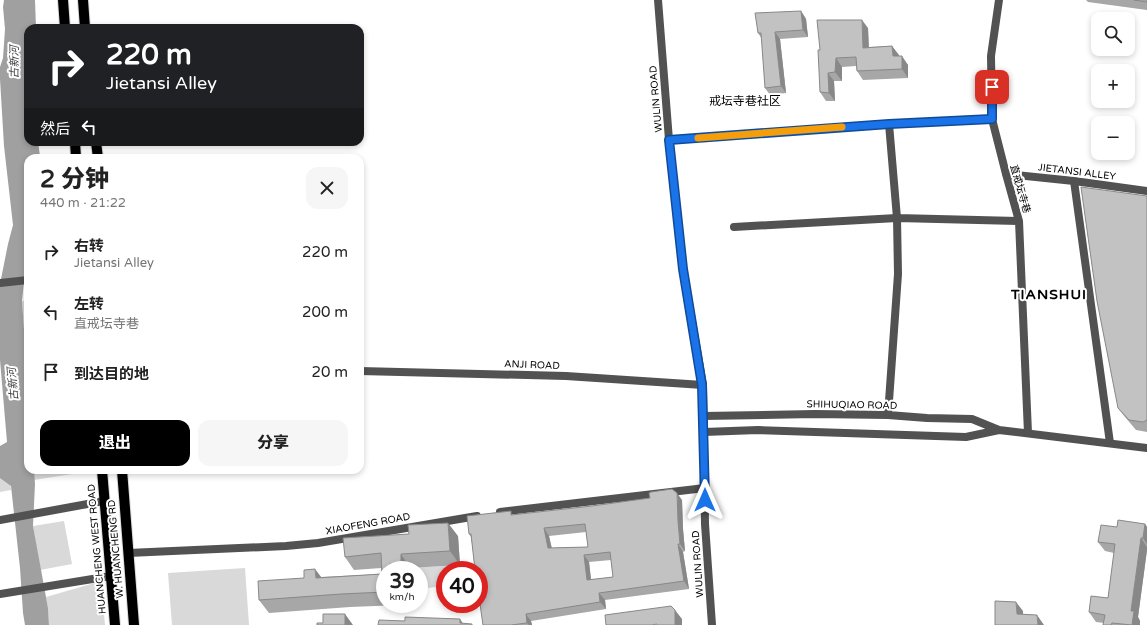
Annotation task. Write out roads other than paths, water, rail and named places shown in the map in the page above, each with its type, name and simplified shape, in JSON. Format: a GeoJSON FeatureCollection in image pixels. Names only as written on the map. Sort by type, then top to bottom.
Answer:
{"type":"FeatureCollection","features":[{"type":"Feature","properties":{"kind":"main road"},"geometry":{"type":"LineString","coordinates":[[63,0],[65,24]]}},
{"type":"Feature","properties":{"kind":"main road"},"geometry":{"type":"LineString","coordinates":[[83,0],[85,24]]}},
{"type":"Feature","properties":{"kind":"main road","name":"HUANCHENG WEST ROAD"},"geometry":{"type":"LineString","coordinates":[[102,474],[115,625]]}},
{"type":"Feature","properties":{"kind":"main road","name":"W. HUANCHENG RD"},"geometry":{"type":"LineString","coordinates":[[122,474],[134,625]]}},
{"type":"Feature","properties":{"kind":"street","name":"WULIN ROAD"},"geometry":{"type":"LineString","coordinates":[[658,0],[669,140],[683,269],[702,385],[705,524],[712,625]]}},
{"type":"Feature","properties":{"kind":"street","name":"直戒坛寺巷"},"geometry":{"type":"LineString","coordinates":[[999,0],[991,56],[992,119],[1019,221],[1028,433]]}},
{"type":"Feature","properties":{"kind":"street"},"geometry":{"type":"LineString","coordinates":[[669,140],[889,124],[992,119]]}},
{"type":"Feature","properties":{"kind":"street"},"geometry":{"type":"LineString","coordinates":[[888,415],[898,274],[897,218],[889,124]]}},
{"type":"Feature","properties":{"kind":"street","name":"JIETANSI ALLEY"},"geometry":{"type":"LineString","coordinates":[[1006,174],[1147,191]]}},
{"type":"Feature","properties":{"kind":"street"},"geometry":{"type":"LineString","coordinates":[[1074,182],[1110,443]]}},
{"type":"Feature","properties":{"kind":"street"},"geometry":{"type":"LineString","coordinates":[[734,227],[897,218],[1019,221]]}},
{"type":"Feature","properties":{"kind":"street"},"geometry":{"type":"LineString","coordinates":[[0,283],[24,280]]}},
{"type":"Feature","properties":{"kind":"street","name":"ANJI ROAD"},"geometry":{"type":"LineString","coordinates":[[364,371],[566,376],[702,385]]}},
{"type":"Feature","properties":{"kind":"street","name":"SHIHUQIAO ROAD"},"geometry":{"type":"LineString","coordinates":[[703,416],[757,414],[888,415],[972,419],[999,430],[1147,448]]}},
{"type":"Feature","properties":{"kind":"street","name":"SHIHUQIAO ROAD"},"geometry":{"type":"LineString","coordinates":[[704,432],[758,430],[966,437],[999,430]]}},
{"type":"Feature","properties":{"kind":"street","name":"XIAOFENG ROAD"},"geometry":{"type":"LineString","coordinates":[[128,553],[286,546],[492,514],[705,488]]}},
{"type":"Feature","properties":{"kind":"street"},"geometry":{"type":"LineString","coordinates":[[4,520],[104,501]]}},
{"type":"Feature","properties":{"kind":"street"},"geometry":{"type":"LineString","coordinates":[[0,594],[111,576]]}},
{"type":"Feature","properties":{"kind":"water","name":"古新河"},"geometry":{"type":"Polygon","coordinates":[[[4,0],[35,0],[36,24],[24,24],[24,146],[38,146],[40,154],[24,154],[24,282],[22,301],[24,329],[24,474],[34,474],[33,526],[48,608],[49,625],[25,625],[11,486],[0,478],[0,446],[7,442],[0,360],[0,284],[13,225],[4,146],[0,79],[5,29],[3,7],[4,0]]]}},
{"type":"Feature","properties":{"kind":"district","name":"戒坛寺巷社区"},"geometry":{"type":"Point","coordinates":[745,101]}},
{"type":"Feature","properties":{"kind":"district","name":"TIANSHUI"},"geometry":{"type":"Point","coordinates":[1049,294]}}]}
